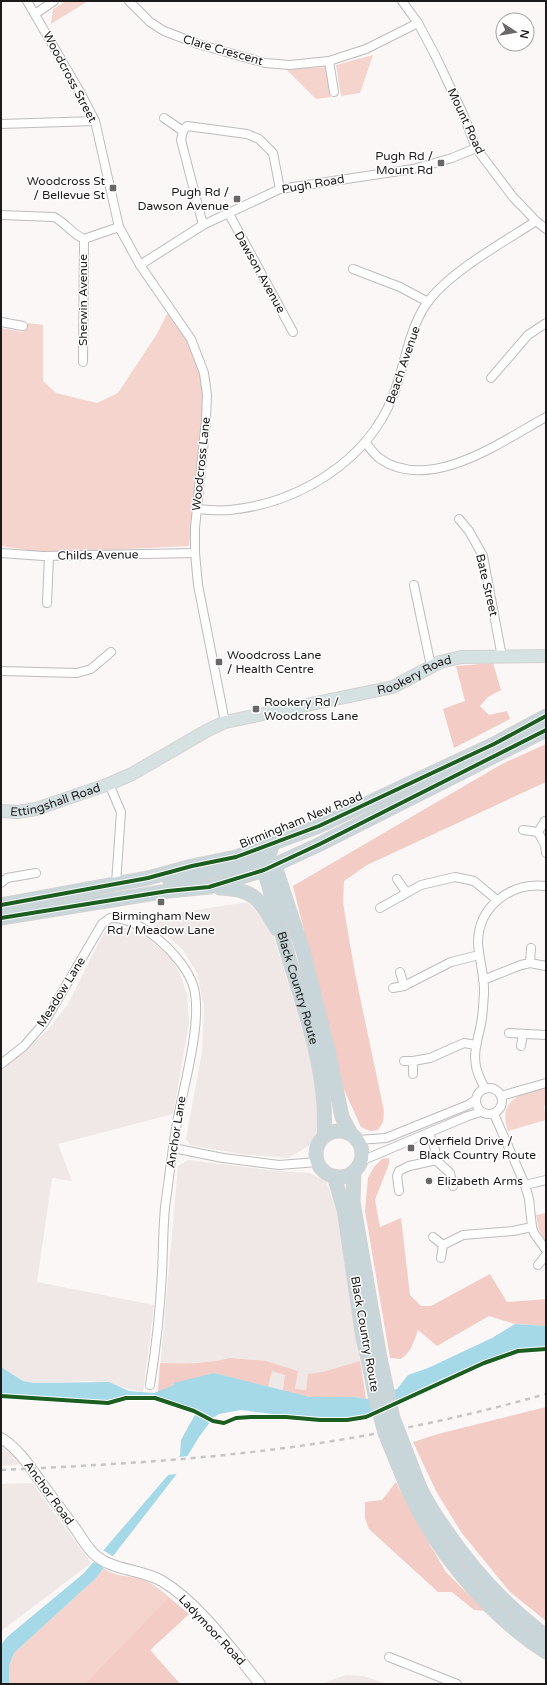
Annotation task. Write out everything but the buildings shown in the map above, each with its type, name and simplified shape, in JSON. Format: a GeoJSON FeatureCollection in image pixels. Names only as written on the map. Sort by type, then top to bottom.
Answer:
{"type":"FeatureCollection","features":[{"type":"Feature","properties":{"kind":"highway","name":"Birmingham New Road"},"geometry":{"type":"LineString","coordinates":[[1,905],[148,878],[192,866],[236,857],[319,826],[494,744],[546,716]]}},
{"type":"Feature","properties":{"kind":"highway","name":"Birmingham New Road"},"geometry":{"type":"LineString","coordinates":[[1,918],[168,891],[209,887],[269,866],[546,730]]}},
{"type":"Feature","properties":{"kind":"highway"},"geometry":{"type":"LineString","coordinates":[[148,878],[187,877],[237,865],[269,866],[273,843]]}},
{"type":"Feature","properties":{"kind":"highway","name":"Black Country Route"},"geometry":{"type":"LineString","coordinates":[[269,866],[283,939],[309,1024],[322,1078],[326,1112],[324,1136],[317,1148],[318,1162]]}},
{"type":"Feature","properties":{"kind":"highway","name":"Black Country Route"},"geometry":{"type":"LineString","coordinates":[[269,866],[304,954],[329,1054],[342,1117],[362,1150],[358,1166],[354,1202],[374,1358],[375,1395],[385,1433],[421,1517],[449,1558],[478,1593],[508,1622],[546,1652]]}},
{"type":"Feature","properties":{"kind":"highway"},"geometry":{"type":"LineString","coordinates":[[209,887],[236,888],[250,893],[260,902],[283,939]]}},
{"type":"Feature","properties":{"kind":"highway"},"geometry":{"type":"LineString","coordinates":[[324,1136],[332,1132],[339,1131],[354,1137]]}},
{"type":"Feature","properties":{"kind":"highway"},"geometry":{"type":"LineString","coordinates":[[318,1162],[323,1171],[334,1176],[345,1176],[358,1166]]}},
{"type":"Feature","properties":{"kind":"highway","name":"Black Country Route"},"geometry":{"type":"LineString","coordinates":[[334,1176],[344,1210],[363,1338],[374,1358],[393,1418],[418,1483],[436,1516],[468,1561],[488,1585],[510,1606],[546,1636]]}},
{"type":"Feature","properties":{"kind":"main road","name":"Rookery Road"},"geometry":{"type":"LineString","coordinates":[[109,784],[132,774],[208,730],[225,722],[393,688],[431,666],[450,659],[461,657],[546,656]]}},
{"type":"Feature","properties":{"kind":"main road","name":"Ettingshall Road"},"geometry":{"type":"LineString","coordinates":[[1,811],[17,812],[36,810],[109,784]]}},
{"type":"Feature","properties":{"kind":"street","name":"Woodcross Street"},"geometry":{"type":"LineString","coordinates":[[27,1],[77,85],[95,121],[119,227]]}},
{"type":"Feature","properties":{"kind":"street"},"geometry":{"type":"LineString","coordinates":[[35,14],[54,1]]}},
{"type":"Feature","properties":{"kind":"street","name":"Clare Crescent"},"geometry":{"type":"LineString","coordinates":[[130,1],[157,28],[198,44],[265,63],[290,65],[329,61],[366,49],[418,23]]}},
{"type":"Feature","properties":{"kind":"street","name":"Mount Road"},"geometry":{"type":"LineString","coordinates":[[402,1],[418,23],[435,55],[464,116],[476,148],[513,197],[536,221],[546,229]]}},
{"type":"Feature","properties":{"kind":"street"},"geometry":{"type":"LineString","coordinates":[[329,61],[334,92]]}},
{"type":"Feature","properties":{"kind":"street"},"geometry":{"type":"LineString","coordinates":[[164,118],[183,130]]}},
{"type":"Feature","properties":{"kind":"street"},"geometry":{"type":"LineString","coordinates":[[1,124],[95,121]]}},
{"type":"Feature","properties":{"kind":"street"},"geometry":{"type":"LineString","coordinates":[[203,225],[183,153],[181,140],[183,130],[187,126],[247,134],[259,139],[273,153],[280,189]]}},
{"type":"Feature","properties":{"kind":"street","name":"Pugh Road"},"geometry":{"type":"LineString","coordinates":[[140,265],[203,225],[280,189],[413,169],[452,158],[476,148]]}},
{"type":"Feature","properties":{"kind":"street","name":"Dawson Avenue"},"geometry":{"type":"LineString","coordinates":[[228,212],[293,332]]}},
{"type":"Feature","properties":{"kind":"street"},"geometry":{"type":"LineString","coordinates":[[1,215],[54,217],[60,220],[77,236],[84,239],[119,227]]}},
{"type":"Feature","properties":{"kind":"street","name":"Beach Avenue"},"geometry":{"type":"LineString","coordinates":[[196,509],[228,510],[256,506],[308,488],[350,458],[365,442],[385,415],[400,376],[412,333],[428,302],[458,273],[536,221]]}},
{"type":"Feature","properties":{"kind":"street","name":"Woodcross Lane"},"geometry":{"type":"LineString","coordinates":[[119,227],[140,265],[191,340],[204,373],[207,395],[206,420],[196,509],[195,553],[198,585],[225,722]]}},
{"type":"Feature","properties":{"kind":"street","name":"Sherwin Avenue"},"geometry":{"type":"LineString","coordinates":[[83,362],[84,239]]}},
{"type":"Feature","properties":{"kind":"street"},"geometry":{"type":"LineString","coordinates":[[353,269],[400,287],[428,302]]}},
{"type":"Feature","properties":{"kind":"street"},"geometry":{"type":"LineString","coordinates":[[1,322],[23,326]]}},
{"type":"Feature","properties":{"kind":"street"},"geometry":{"type":"LineString","coordinates":[[492,378],[528,335],[546,323]]}},
{"type":"Feature","properties":{"kind":"street"},"geometry":{"type":"LineString","coordinates":[[365,442],[379,458],[398,468],[412,471],[424,471],[464,461],[546,417]]}},
{"type":"Feature","properties":{"kind":"street","name":"Bate Street"},"geometry":{"type":"LineString","coordinates":[[459,519],[469,531],[483,556],[502,657]]}},
{"type":"Feature","properties":{"kind":"street","name":"Childs Avenue"},"geometry":{"type":"LineString","coordinates":[[1,553],[49,556],[195,553]]}},
{"type":"Feature","properties":{"kind":"street"},"geometry":{"type":"LineString","coordinates":[[47,603],[49,556]]}},
{"type":"Feature","properties":{"kind":"street"},"geometry":{"type":"LineString","coordinates":[[414,585],[431,666]]}},
{"type":"Feature","properties":{"kind":"street"},"geometry":{"type":"LineString","coordinates":[[1,671],[77,673],[91,669],[111,652]]}},
{"type":"Feature","properties":{"kind":"street"},"geometry":{"type":"LineString","coordinates":[[109,784],[121,812],[116,883]]}},
{"type":"Feature","properties":{"kind":"street"},"geometry":{"type":"LineString","coordinates":[[538,832],[545,822]]}},
{"type":"Feature","properties":{"kind":"street"},"geometry":{"type":"LineString","coordinates":[[523,830],[538,832]]}},
{"type":"Feature","properties":{"kind":"street"},"geometry":{"type":"LineString","coordinates":[[538,832],[545,845],[546,853]]}},
{"type":"Feature","properties":{"kind":"street"},"geometry":{"type":"LineString","coordinates":[[1,883],[7,878],[36,872]]}},
{"type":"Feature","properties":{"kind":"street"},"geometry":{"type":"LineString","coordinates":[[380,908],[406,892],[421,885],[455,877],[474,881],[497,900]]}},
{"type":"Feature","properties":{"kind":"street"},"geometry":{"type":"LineString","coordinates":[[396,879],[406,892]]}},
{"type":"Feature","properties":{"kind":"street"},"geometry":{"type":"LineString","coordinates":[[485,1089],[476,1068],[474,1056],[482,1015],[483,980],[478,941],[480,931],[489,909],[497,900],[510,891],[534,885],[546,886]]}},
{"type":"Feature","properties":{"kind":"street","name":"Meadow Lane"},"geometry":{"type":"LineString","coordinates":[[1,1064],[24,1046],[44,1023],[102,924],[110,918],[116,918]]}},
{"type":"Feature","properties":{"kind":"street","name":"Anchor Lane"},"geometry":{"type":"LineString","coordinates":[[116,918],[140,927],[160,941],[179,959],[193,986],[195,1024],[173,1148],[165,1209],[158,1326],[150,1385]]}},
{"type":"Feature","properties":{"kind":"street"},"geometry":{"type":"LineString","coordinates":[[530,963],[531,948]]}},
{"type":"Feature","properties":{"kind":"street"},"geometry":{"type":"LineString","coordinates":[[393,988],[404,986],[451,962],[479,954]]}},
{"type":"Feature","properties":{"kind":"street"},"geometry":{"type":"LineString","coordinates":[[483,980],[521,965],[530,963],[546,966]]}},
{"type":"Feature","properties":{"kind":"street"},"geometry":{"type":"LineString","coordinates":[[400,972],[404,986]]}},
{"type":"Feature","properties":{"kind":"street"},"geometry":{"type":"LineString","coordinates":[[509,1033],[546,1035]]}},
{"type":"Feature","properties":{"kind":"street"},"geometry":{"type":"LineString","coordinates":[[521,1046],[523,1034]]}},
{"type":"Feature","properties":{"kind":"street"},"geometry":{"type":"LineString","coordinates":[[404,1061],[413,1062],[430,1058],[464,1043],[476,1045]]}},
{"type":"Feature","properties":{"kind":"street"},"geometry":{"type":"LineString","coordinates":[[413,1062],[413,1074]]}},
{"type":"Feature","properties":{"kind":"street"},"geometry":{"type":"LineString","coordinates":[[501,1096],[546,1083]]}},
{"type":"Feature","properties":{"kind":"street"},"geometry":{"type":"LineString","coordinates":[[485,1089],[494,1089],[501,1096],[502,1105],[494,1114],[489,1115],[481,1112],[476,1106],[476,1100],[479,1092],[485,1089]]}},
{"type":"Feature","properties":{"kind":"street"},"geometry":{"type":"LineString","coordinates":[[354,1137],[386,1138],[468,1105],[476,1100]]}},
{"type":"Feature","properties":{"kind":"street"},"geometry":{"type":"LineString","coordinates":[[358,1166],[469,1115],[481,1112]]}},
{"type":"Feature","properties":{"kind":"street"},"geometry":{"type":"LineString","coordinates":[[494,1114],[525,1186],[529,1199],[532,1227],[538,1240],[546,1250]]}},
{"type":"Feature","properties":{"kind":"street"},"geometry":{"type":"LineString","coordinates":[[428,1133],[434,1146],[437,1160],[450,1173],[453,1186]]}},
{"type":"Feature","properties":{"kind":"street"},"geometry":{"type":"LineString","coordinates":[[173,1148],[223,1158],[279,1165],[318,1162]]}},
{"type":"Feature","properties":{"kind":"street"},"geometry":{"type":"LineString","coordinates":[[399,1192],[397,1176],[399,1171],[409,1166],[437,1160]]}},
{"type":"Feature","properties":{"kind":"street"},"geometry":{"type":"LineString","coordinates":[[525,1186],[546,1180]]}},
{"type":"Feature","properties":{"kind":"street"},"geometry":{"type":"LineString","coordinates":[[443,1245],[464,1235],[513,1231],[532,1227]]}},
{"type":"Feature","properties":{"kind":"street"},"geometry":{"type":"LineString","coordinates":[[433,1237],[443,1245]]}},
{"type":"Feature","properties":{"kind":"street"},"geometry":{"type":"LineString","coordinates":[[441,1258],[443,1245]]}},
{"type":"Feature","properties":{"kind":"street"},"geometry":{"type":"LineString","coordinates":[[538,1265],[546,1255]]}},
{"type":"Feature","properties":{"kind":"street","name":"Anchor Road"},"geometry":{"type":"LineString","coordinates":[[1,1438],[10,1443],[24,1459],[93,1553],[113,1566]]}},
{"type":"Feature","properties":{"kind":"street","name":"Ladymoor Road"},"geometry":{"type":"LineString","coordinates":[[113,1566],[155,1577],[183,1597],[205,1619],[260,1684]]}},
{"type":"Feature","properties":{"kind":"street"},"geometry":{"type":"LineString","coordinates":[[389,1657],[457,1684]]}},
{"type":"Feature","properties":{"kind":"shaded area"},"geometry":{"type":"Polygon","coordinates":[[[66,1],[88,1],[51,24],[53,9],[66,1]]]}},
{"type":"Feature","properties":{"kind":"shaded area"},"geometry":{"type":"Polygon","coordinates":[[[373,55],[360,93],[341,96],[336,65],[373,55]]]}},
{"type":"Feature","properties":{"kind":"shaded area"},"geometry":{"type":"Polygon","coordinates":[[[326,67],[331,97],[316,99],[286,69],[326,67]]]}},
{"type":"Feature","properties":{"kind":"shaded area"},"geometry":{"type":"Polygon","coordinates":[[[169,310],[189,341],[205,388],[189,546],[46,553],[1,546],[1,328],[23,332],[28,323],[43,325],[43,381],[56,393],[97,403],[118,393],[157,334],[169,310]]]}},
{"type":"Feature","properties":{"kind":"shaded area"},"geometry":{"type":"Polygon","coordinates":[[[493,663],[501,690],[488,697],[480,706],[489,715],[507,711],[510,719],[454,748],[443,709],[465,701],[456,666],[493,663]]]}},
{"type":"Feature","properties":{"kind":"shaded area"},"geometry":{"type":"Polygon","coordinates":[[[546,744],[546,782],[367,865],[344,881],[343,903],[355,973],[384,1111],[383,1122],[378,1130],[370,1131],[361,1127],[342,1085],[293,886],[502,764],[546,744]]]}},
{"type":"Feature","properties":{"kind":"shaded area"},"geometry":{"type":"Polygon","coordinates":[[[248,902],[272,931],[313,1065],[320,1112],[315,1136],[309,1146],[288,1158],[241,1154],[190,1145],[186,1139],[202,1052],[204,1007],[197,973],[183,950],[161,930],[146,920],[158,916],[248,902]]]}},
{"type":"Feature","properties":{"kind":"shaded area"},"geometry":{"type":"Polygon","coordinates":[[[117,926],[149,939],[171,958],[180,974],[187,994],[189,1023],[173,1114],[58,1144],[72,1181],[52,1178],[37,1282],[154,1305],[143,1392],[91,1381],[34,1383],[23,1381],[1,1367],[1,1072],[48,1030],[68,1004],[108,927],[117,926]]]}},
{"type":"Feature","properties":{"kind":"shaded area"},"geometry":{"type":"Polygon","coordinates":[[[546,1087],[546,1106],[544,1106],[546,1120],[508,1131],[505,1120],[509,1105],[520,1095],[546,1087]]]}},
{"type":"Feature","properties":{"kind":"shaded area"},"geometry":{"type":"Polygon","coordinates":[[[389,1158],[389,1164],[375,1200],[380,1227],[401,1218],[410,1295],[421,1306],[431,1306],[490,1274],[507,1302],[546,1299],[546,1326],[515,1324],[489,1316],[437,1346],[418,1330],[412,1346],[401,1359],[390,1358],[365,1211],[368,1178],[374,1167],[382,1159],[389,1158]]]}},
{"type":"Feature","properties":{"kind":"shaded area"},"geometry":{"type":"Polygon","coordinates":[[[189,1160],[268,1170],[309,1173],[326,1181],[336,1209],[366,1399],[355,1397],[310,1397],[214,1373],[158,1392],[178,1166],[189,1160]]]}},
{"type":"Feature","properties":{"kind":"shaded area"},"geometry":{"type":"Polygon","coordinates":[[[546,1213],[546,1242],[539,1230],[536,1215],[546,1213]]]}},
{"type":"Feature","properties":{"kind":"shaded area"},"geometry":{"type":"Polygon","coordinates":[[[230,1358],[266,1361],[298,1371],[295,1389],[306,1390],[308,1374],[323,1372],[360,1361],[366,1399],[355,1397],[310,1397],[283,1391],[285,1375],[272,1371],[268,1387],[214,1373],[158,1392],[160,1363],[195,1363],[230,1358]]]}},
{"type":"Feature","properties":{"kind":"shaded area"},"geometry":{"type":"Polygon","coordinates":[[[546,1407],[546,1621],[510,1592],[461,1532],[436,1491],[413,1442],[438,1434],[546,1407]]]}},
{"type":"Feature","properties":{"kind":"shaded area"},"geometry":{"type":"Polygon","coordinates":[[[1,1444],[20,1460],[23,1464],[1,1466],[1,1444]]]}},
{"type":"Feature","properties":{"kind":"shaded area"},"geometry":{"type":"Polygon","coordinates":[[[396,1482],[417,1523],[446,1572],[485,1611],[474,1610],[452,1592],[438,1592],[369,1529],[365,1518],[365,1502],[382,1500],[396,1482]]]}},
{"type":"Feature","properties":{"kind":"shaded area"},"geometry":{"type":"Polygon","coordinates":[[[32,1483],[91,1563],[1,1631],[1,1484],[32,1483]]]}},
{"type":"Feature","properties":{"kind":"shaded area"},"geometry":{"type":"Polygon","coordinates":[[[104,1568],[114,1574],[139,1578],[150,1583],[189,1614],[150,1650],[180,1684],[9,1684],[9,1666],[14,1653],[96,1578],[104,1568]]]}},
{"type":"Feature","properties":{"kind":"shaded area"},"geometry":{"type":"Polygon","coordinates":[[[169,1598],[189,1614],[150,1650],[180,1684],[85,1684],[169,1598]]]}},
{"type":"Feature","properties":{"kind":"shaded area"},"geometry":{"type":"Polygon","coordinates":[[[346,1675],[364,1676],[387,1684],[321,1684],[346,1675]]]}},
{"type":"Feature","properties":{"kind":"water"},"geometry":{"type":"Polygon","coordinates":[[[515,1324],[546,1326],[546,1347],[517,1349],[480,1362],[359,1418],[333,1420],[241,1410],[219,1414],[213,1418],[199,1437],[176,1475],[96,1578],[14,1653],[9,1666],[9,1684],[1,1684],[1,1645],[7,1637],[83,1574],[169,1474],[180,1455],[181,1440],[197,1411],[187,1406],[156,1397],[127,1396],[107,1402],[37,1396],[1,1395],[1,1367],[23,1381],[34,1383],[109,1382],[129,1391],[154,1393],[174,1385],[174,1383],[214,1373],[310,1397],[355,1397],[366,1399],[397,1389],[408,1375],[428,1368],[492,1338],[515,1324]]]}},
{"type":"Feature","properties":{"kind":"pier"},"geometry":{"type":"Polygon","coordinates":[[[189,1456],[179,1474],[166,1475],[177,1457],[189,1456]]]}},
{"type":"Feature","properties":{"kind":"pier"},"geometry":{"type":"Polygon","coordinates":[[[101,1549],[114,1557],[105,1569],[97,1563],[92,1562],[101,1549]]]}},
{"type":"Feature","properties":{"kind":"railway"},"geometry":{"type":"LineString","coordinates":[[1,1470],[213,1456],[319,1443],[434,1422],[546,1394]]}},
{"type":"Feature","properties":{"kind":"cycle path"},"geometry":{"type":"LineString","coordinates":[[1,905],[148,878],[192,866],[236,857],[319,826],[494,744],[546,716]]}},
{"type":"Feature","properties":{"kind":"cycle path"},"geometry":{"type":"LineString","coordinates":[[1,918],[168,891],[209,887],[264,870],[320,844],[546,730]]}},
{"type":"Feature","properties":{"kind":"cycle path"},"geometry":{"type":"LineString","coordinates":[[1,1396],[108,1403],[126,1398],[155,1398],[194,1411],[213,1421],[224,1423],[236,1418],[251,1417],[347,1420],[366,1417],[484,1363],[518,1351],[546,1349]]}},
{"type":"Feature","properties":{"kind":"place","name":"Pugh Rd / Mount Rd"},"geometry":{"type":"Point","coordinates":[441,163]}},
{"type":"Feature","properties":{"kind":"place","name":"Woodcross St / Bellevue St"},"geometry":{"type":"Point","coordinates":[113,188]}},
{"type":"Feature","properties":{"kind":"place","name":"Pugh Rd / Dawson Avenue"},"geometry":{"type":"Point","coordinates":[237,199]}},
{"type":"Feature","properties":{"kind":"place","name":"Woodcross Lane / Health Centre"},"geometry":{"type":"Point","coordinates":[219,662]}},
{"type":"Feature","properties":{"kind":"place","name":"Rookery Rd / Woodcross Lane"},"geometry":{"type":"Point","coordinates":[256,709]}},
{"type":"Feature","properties":{"kind":"place","name":"Birmingham New Rd / Meadow Lane"},"geometry":{"type":"Point","coordinates":[161,902]}},
{"type":"Feature","properties":{"kind":"place","name":"Overfield Drive / Black Country Route"},"geometry":{"type":"Point","coordinates":[411,1148]}},
{"type":"Feature","properties":{"kind":"place","name":"Elizabeth Arms"},"geometry":{"type":"Point","coordinates":[429,1181]}}]}
